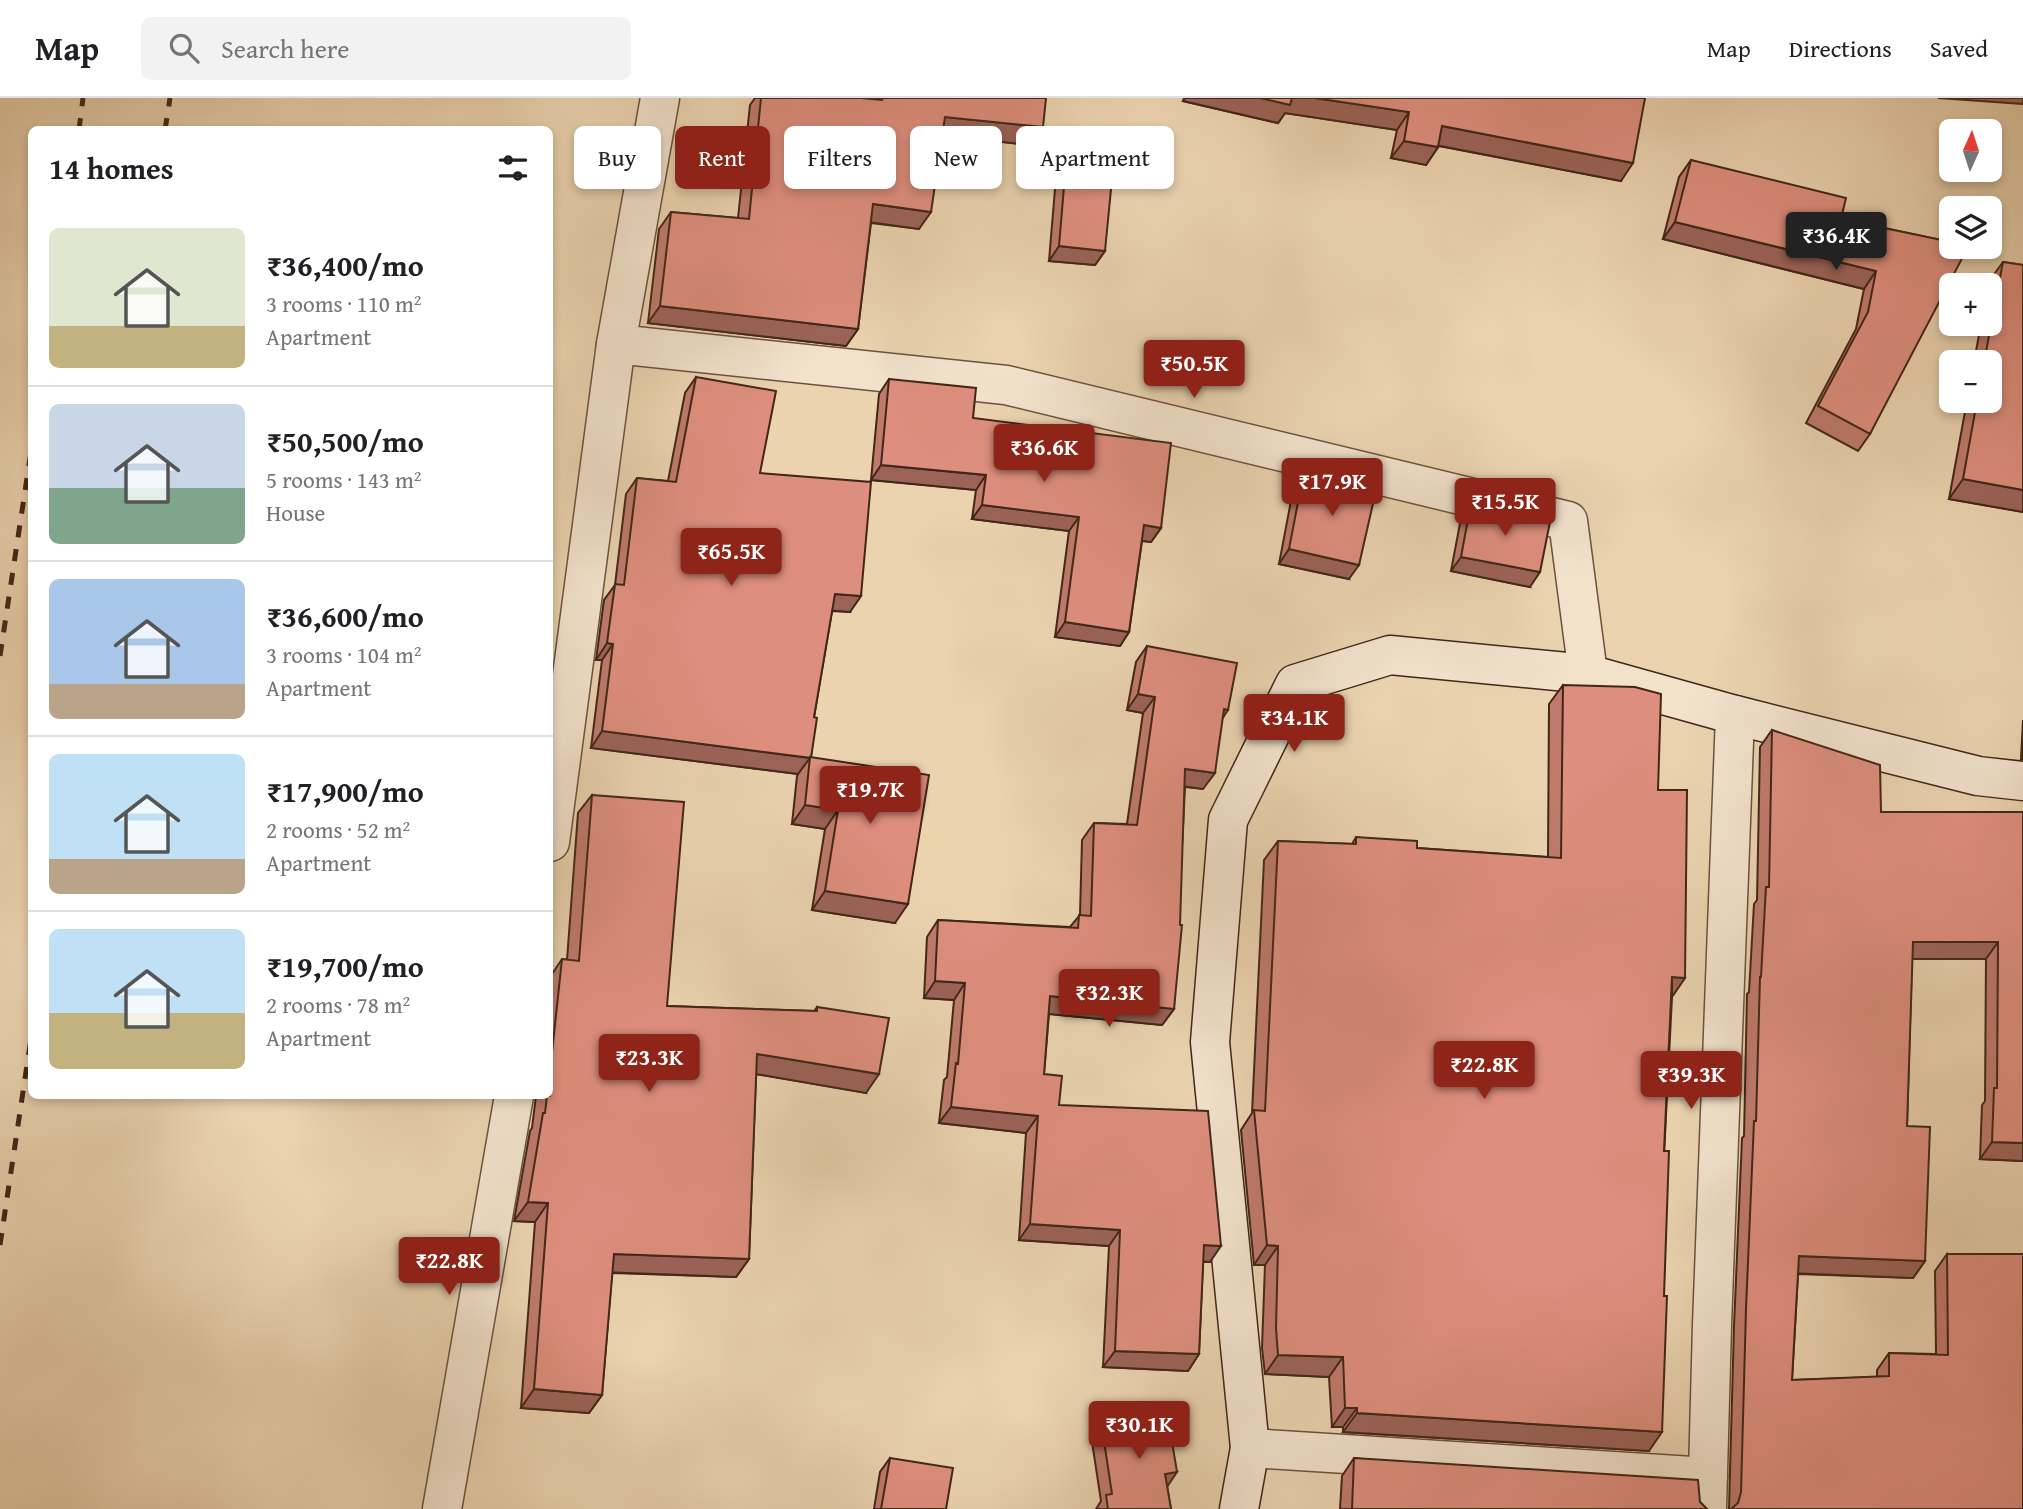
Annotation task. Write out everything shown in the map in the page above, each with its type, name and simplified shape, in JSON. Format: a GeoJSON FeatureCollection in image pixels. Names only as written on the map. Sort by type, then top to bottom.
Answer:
{"type":"FeatureCollection","features":[{"type":"Feature","properties":{"kind":"street"},"geometry":{"type":"LineString","coordinates":[[553,819],[616,344],[660,98]]}},
{"type":"Feature","properties":{"kind":"street"},"geometry":{"type":"LineString","coordinates":[[616,344],[1006,385],[1568,521],[1588,674]]}},
{"type":"Feature","properties":{"kind":"street"},"geometry":{"type":"LineString","coordinates":[[1239,1509],[1250,1448],[1210,1042],[1228,820],[1295,684],[1390,655],[1588,674],[1735,715],[1978,776],[2023,781]]}},
{"type":"Feature","properties":{"kind":"street"},"geometry":{"type":"LineString","coordinates":[[1250,1448],[1708,1493],[1735,715]]}},
{"type":"Feature","properties":{"kind":"street"},"geometry":{"type":"LineString","coordinates":[[442,1509],[513,1099]]}},
{"type":"Feature","properties":{"kind":"building"},"geometry":{"type":"Polygon","coordinates":[[[761,98],[1046,98],[1043,126],[945,117],[944,126],[910,126],[910,189],[934,189],[931,212],[873,204],[858,329],[660,306],[671,212],[749,219],[752,189],[770,189],[770,126],[758,126],[761,98]]]}},
{"type":"Feature","properties":{"kind":"building"},"geometry":{"type":"Polygon","coordinates":[[[1260,98],[1292,98],[1290,105],[1260,98]]]}},
{"type":"Feature","properties":{"kind":"building"},"geometry":{"type":"Polygon","coordinates":[[[1315,98],[1645,98],[1633,163],[1442,126],[1438,147],[1404,141],[1409,112],[1315,98]]]}},
{"type":"Feature","properties":{"kind":"building"},"geometry":{"type":"Polygon","coordinates":[[[1691,160],[1846,198],[1841,219],[1939,239],[1939,259],[1962,259],[1954,273],[1939,273],[1939,302],[1870,434],[1818,406],[1868,312],[1876,271],[1675,222],[1691,160]]]}},
{"type":"Feature","properties":{"kind":"building"},"geometry":{"type":"Polygon","coordinates":[[[1064,189],[1111,189],[1105,251],[1059,246],[1064,189]]]}},
{"type":"Feature","properties":{"kind":"building"},"geometry":{"type":"Polygon","coordinates":[[[2003,262],[2023,265],[2023,490],[1963,479],[1975,413],[2002,413],[2002,350],[1986,350],[1989,336],[2002,336],[2003,262]]]}},
{"type":"Feature","properties":{"kind":"building"},"geometry":{"type":"Polygon","coordinates":[[[696,377],[776,391],[760,473],[871,482],[861,596],[835,594],[814,717],[817,718],[811,758],[602,731],[613,644],[607,643],[615,584],[624,585],[637,478],[676,482],[696,377]]]}},
{"type":"Feature","properties":{"kind":"building"},"geometry":{"type":"Polygon","coordinates":[[[889,379],[976,388],[973,418],[1171,443],[1161,528],[1144,525],[1129,632],[1065,622],[1079,517],[982,505],[986,475],[881,465],[889,379]]]}},
{"type":"Feature","properties":{"kind":"building"},"geometry":{"type":"Polygon","coordinates":[[[1304,471],[1377,486],[1359,565],[1289,549],[1304,471]]]}},
{"type":"Feature","properties":{"kind":"building"},"geometry":{"type":"Polygon","coordinates":[[[1471,503],[1550,522],[1540,572],[1461,557],[1471,503]]]}},
{"type":"Feature","properties":{"kind":"building"},"geometry":{"type":"Polygon","coordinates":[[[1147,646],[1237,663],[1228,710],[1224,709],[1215,773],[1185,769],[1182,925],[1174,1009],[1050,996],[1044,1074],[1062,1076],[1059,1105],[1208,1111],[1221,1246],[1204,1245],[1199,1354],[1115,1351],[1120,1230],[1030,1224],[1038,1116],[951,1107],[956,1063],[958,1064],[965,983],[935,981],[938,920],[1078,928],[1079,915],[1091,916],[1094,823],[1137,825],[1155,697],[1138,694],[1147,646]]]}},
{"type":"Feature","properties":{"kind":"building"},"geometry":{"type":"Polygon","coordinates":[[[1563,685],[1635,687],[1661,694],[1658,790],[1687,790],[1685,978],[1672,977],[1664,1151],[1669,1151],[1662,1432],[1357,1413],[1357,1408],[1345,1408],[1343,1357],[1278,1355],[1278,1246],[1267,1245],[1254,1110],[1265,1111],[1278,841],[1356,844],[1356,837],[1417,841],[1417,848],[1561,858],[1563,685]]]}},
{"type":"Feature","properties":{"kind":"building"},"geometry":{"type":"Polygon","coordinates":[[[1772,730],[1880,765],[1881,812],[2023,812],[2023,1143],[1992,1142],[1994,1088],[1997,1088],[1998,942],[1913,942],[1907,1126],[1930,1127],[1925,1261],[1799,1256],[1792,1380],[1889,1376],[1889,1353],[1948,1355],[1947,1254],[2023,1254],[2023,1509],[1731,1509],[1738,1503],[1741,1492],[1760,977],[1766,887],[1769,887],[1772,730]]]}},
{"type":"Feature","properties":{"kind":"building"},"geometry":{"type":"Polygon","coordinates":[[[810,757],[929,775],[908,904],[825,891],[838,810],[805,805],[810,757]]]}},
{"type":"Feature","properties":{"kind":"building"},"geometry":{"type":"Polygon","coordinates":[[[592,795],[684,802],[667,1006],[817,1011],[817,1007],[889,1018],[879,1074],[757,1054],[749,1259],[614,1254],[602,1395],[534,1389],[548,1203],[528,1202],[543,1113],[547,1099],[553,1099],[553,1043],[562,959],[579,961],[592,795]]]}},
{"type":"Feature","properties":{"kind":"building"},"geometry":{"type":"Polygon","coordinates":[[[1167,1411],[1177,1472],[1165,1474],[1171,1509],[1108,1509],[1106,1495],[1112,1494],[1101,1421],[1167,1411]]]}},
{"type":"Feature","properties":{"kind":"building"},"geometry":{"type":"Polygon","coordinates":[[[890,1458],[953,1468],[946,1509],[881,1509],[890,1458]]]}},
{"type":"Feature","properties":{"kind":"building"},"geometry":{"type":"Polygon","coordinates":[[[1354,1458],[1698,1480],[1700,1502],[1707,1509],[1352,1509],[1354,1458]]]}},
{"type":"Feature","properties":{"kind":"railway"},"geometry":{"type":"LineString","coordinates":[[80,126],[83,98]]}},
{"type":"Feature","properties":{"kind":"railway"},"geometry":{"type":"LineString","coordinates":[[166,126],[170,98]]}},
{"type":"Feature","properties":{"kind":"railway"},"geometry":{"type":"LineString","coordinates":[[0,656],[28,471]]}},
{"type":"Feature","properties":{"kind":"railway"},"geometry":{"type":"LineString","coordinates":[[0,1245],[28,1059]]}}]}
